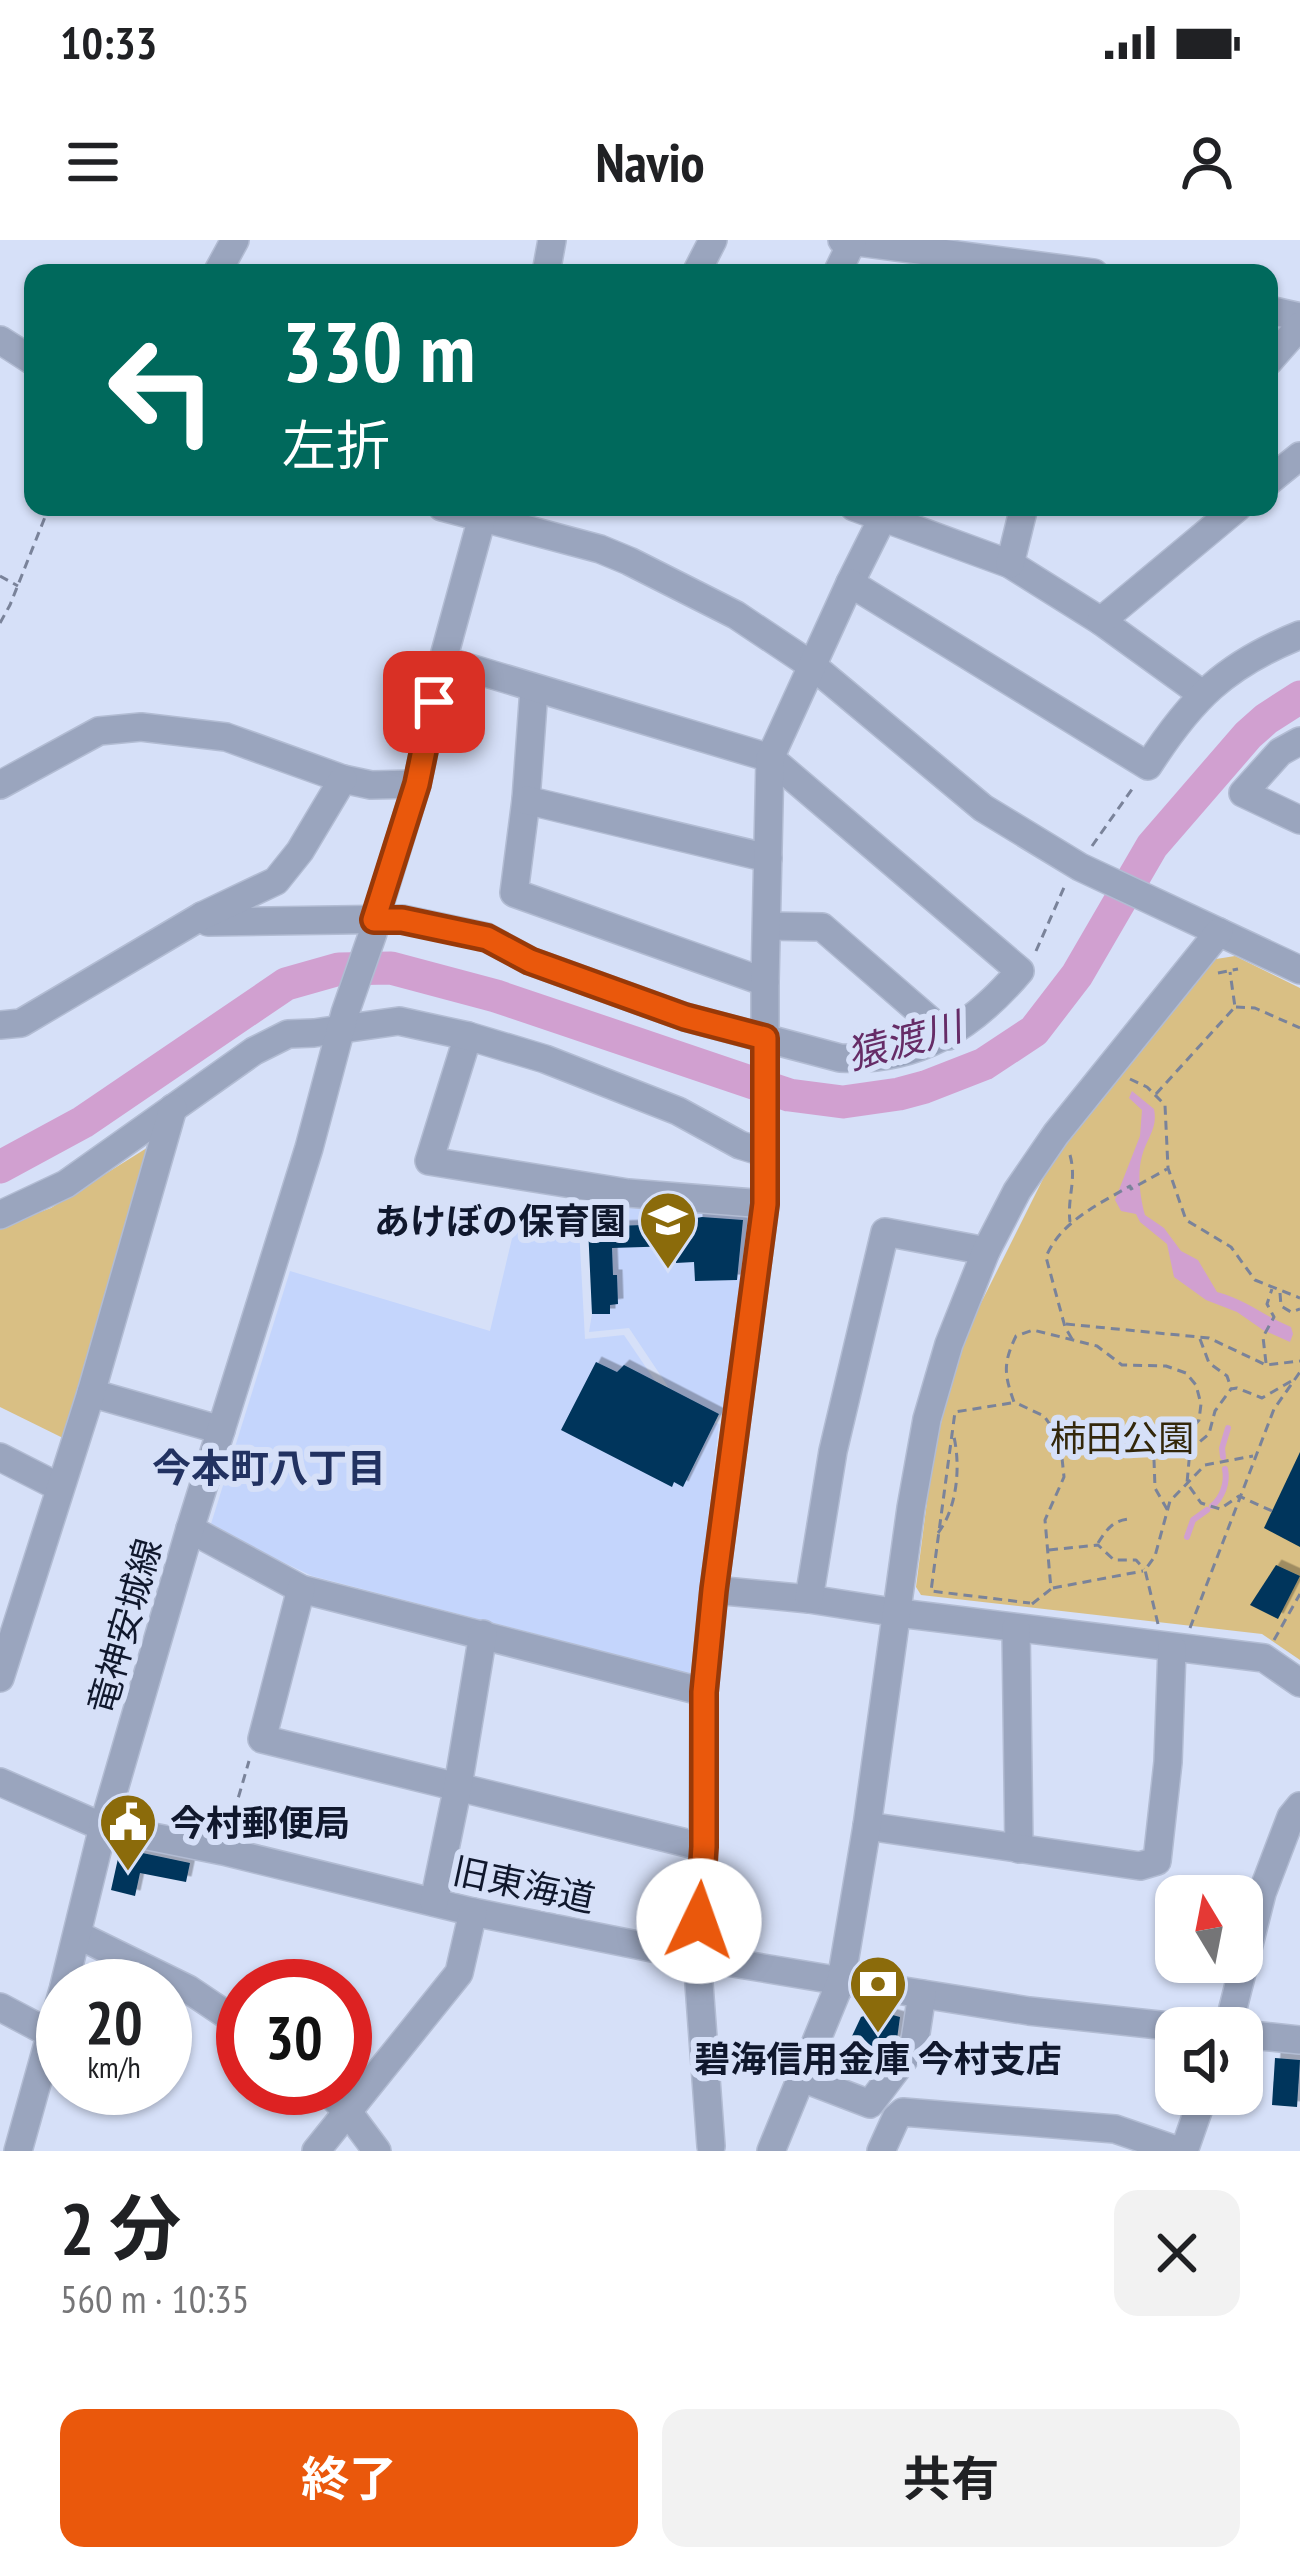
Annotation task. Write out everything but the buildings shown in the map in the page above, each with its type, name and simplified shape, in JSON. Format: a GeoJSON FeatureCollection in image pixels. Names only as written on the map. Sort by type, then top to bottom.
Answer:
{"type":"FeatureCollection","features":[{"type":"Feature","properties":{"kind":"street"},"geometry":{"type":"LineString","coordinates":[[847,241],[1021,264]]}},
{"type":"Feature","properties":{"kind":"street"},"geometry":{"type":"LineString","coordinates":[[1278,351],[1300,326]]}},
{"type":"Feature","properties":{"kind":"street"},"geometry":{"type":"LineString","coordinates":[[374,927],[417,784],[443,660],[483,516]]}},
{"type":"Feature","properties":{"kind":"street"},"geometry":{"type":"LineString","coordinates":[[497,516],[629,561],[736,616],[814,668],[983,808],[1080,867],[1300,970]]}},
{"type":"Feature","properties":{"kind":"street"},"geometry":{"type":"LineString","coordinates":[[876,516],[1010,563],[1202,694]]}},
{"type":"Feature","properties":{"kind":"street"},"geometry":{"type":"LineString","coordinates":[[1010,563],[1022,516]]}},
{"type":"Feature","properties":{"kind":"street"},"geometry":{"type":"LineString","coordinates":[[1101,621],[1227,516]]}},
{"type":"Feature","properties":{"kind":"street"},"geometry":{"type":"LineString","coordinates":[[712,2150],[697,1958],[704,1847],[704,1692],[765,1204],[770,758],[883,519]]}},
{"type":"Feature","properties":{"kind":"street"},"geometry":{"type":"LineString","coordinates":[[850,583],[1148,766],[1177,721],[1202,694],[1258,652],[1300,635]]}},
{"type":"Feature","properties":{"kind":"street"},"geometry":{"type":"LineString","coordinates":[[202,916],[208,922],[374,927],[402,920],[487,938],[530,961],[685,1017],[765,1044],[840,1058],[862,1059],[912,1049],[948,1036],[998,997],[1020,971],[770,758],[443,660]]}},
{"type":"Feature","properties":{"kind":"street"},"geometry":{"type":"LineString","coordinates":[[534,688],[514,893],[765,982]]}},
{"type":"Feature","properties":{"kind":"street"},"geometry":{"type":"LineString","coordinates":[[0,785],[99,731],[141,727],[226,737],[371,785],[417,784]]}},
{"type":"Feature","properties":{"kind":"street"},"geometry":{"type":"LineString","coordinates":[[1300,742],[1280,752],[1243,793],[1300,820]]}},
{"type":"Feature","properties":{"kind":"street"},"geometry":{"type":"LineString","coordinates":[[0,1025],[21,1023],[202,916],[276,881],[343,779]]}},
{"type":"Feature","properties":{"kind":"street"},"geometry":{"type":"LineString","coordinates":[[526,800],[768,858]]}},
{"type":"Feature","properties":{"kind":"street"},"geometry":{"type":"LineString","coordinates":[[766,926],[822,927],[948,1036]]}},
{"type":"Feature","properties":{"kind":"street","name":"竜神安城線"},"geometry":{"type":"LineString","coordinates":[[71,1959],[103,1827],[190,1529],[374,927]]}},
{"type":"Feature","properties":{"kind":"street"},"geometry":{"type":"LineString","coordinates":[[783,2148],[802,2078],[841,1981],[911,1508],[927,1419],[949,1344],[986,1251],[1017,1191],[1056,1134],[1219,932]]}},
{"type":"Feature","properties":{"kind":"street"},"geometry":{"type":"LineString","coordinates":[[0,1215],[66,1184],[254,1051],[288,1034],[343,1021],[399,1021],[469,1036],[656,1102],[740,1145],[764,1145]]}},
{"type":"Feature","properties":{"kind":"street"},"geometry":{"type":"LineString","coordinates":[[469,1036],[429,1161],[628,1193],[765,1204]]}},
{"type":"Feature","properties":{"kind":"street"},"geometry":{"type":"LineString","coordinates":[[0,1678],[91,1393],[173,1108]]}},
{"type":"Feature","properties":{"kind":"street"},"geometry":{"type":"LineString","coordinates":[[809,1599],[833,1451],[885,1232],[986,1251]]}},
{"type":"Feature","properties":{"kind":"street"},"geometry":{"type":"LineString","coordinates":[[91,1393],[221,1430]]}},
{"type":"Feature","properties":{"kind":"street"},"geometry":{"type":"LineString","coordinates":[[0,1457],[59,1487]]}},
{"type":"Feature","properties":{"kind":"street"},"geometry":{"type":"LineString","coordinates":[[190,1529],[301,1589],[704,1692]]}},
{"type":"Feature","properties":{"kind":"street"},"geometry":{"type":"LineString","coordinates":[[301,1589],[262,1738],[704,1847]]}},
{"type":"Feature","properties":{"kind":"street"},"geometry":{"type":"LineString","coordinates":[[714,1590],[898,1613],[1025,1620],[1171,1647],[1264,1658],[1300,1683]]}},
{"type":"Feature","properties":{"kind":"street"},"geometry":{"type":"LineString","coordinates":[[1019,1849],[1025,1620]]}},
{"type":"Feature","properties":{"kind":"street"},"geometry":{"type":"LineString","coordinates":[[434,1902],[483,1634]]}},
{"type":"Feature","properties":{"kind":"street"},"geometry":{"type":"LineString","coordinates":[[867,1826],[1140,1866],[1157,1861],[1168,1762],[1171,1647]]}},
{"type":"Feature","properties":{"kind":"street","name":"旧東海道"},"geometry":{"type":"LineString","coordinates":[[0,1782],[103,1827],[473,1912],[697,1958],[1029,2011],[1155,2025]]}},
{"type":"Feature","properties":{"kind":"street"},"geometry":{"type":"LineString","coordinates":[[1233,2007],[1262,1893],[1291,1817],[1300,1806]]}},
{"type":"Feature","properties":{"kind":"street"},"geometry":{"type":"LineString","coordinates":[[372,2082],[459,1973],[473,1912]]}},
{"type":"Feature","properties":{"kind":"street"},"geometry":{"type":"LineString","coordinates":[[78,1935],[216,2008]]}},
{"type":"Feature","properties":{"kind":"street"},"geometry":{"type":"LineString","coordinates":[[802,2078],[870,2104],[914,2045],[922,1994]]}},
{"type":"Feature","properties":{"kind":"street"},"geometry":{"type":"LineString","coordinates":[[0,2007],[36,2026]]}},
{"type":"Feature","properties":{"kind":"street"},"geometry":{"type":"LineString","coordinates":[[1263,2037],[1300,2041]]}},
{"type":"Feature","properties":{"kind":"street","name":"竜神安城線"},"geometry":{"type":"LineString","coordinates":[[18,2151],[36,2087]]}},
{"type":"Feature","properties":{"kind":"street"},"geometry":{"type":"LineString","coordinates":[[881,2151],[903,2112],[1115,2128],[1181,2151],[1196,2115]]}},
{"type":"Feature","properties":{"kind":"street"},"geometry":{"type":"LineString","coordinates":[[316,2151],[346,2115]]}},
{"type":"Feature","properties":{"kind":"street"},"geometry":{"type":"LineString","coordinates":[[350,2115],[377,2151]]}},
{"type":"Feature","properties":{"kind":"path"},"geometry":{"type":"LineString","coordinates":[[0,623],[45,516]]}},
{"type":"Feature","properties":{"kind":"path"},"geometry":{"type":"LineString","coordinates":[[0,576],[18,586]]}},
{"type":"Feature","properties":{"kind":"path"},"geometry":{"type":"LineString","coordinates":[[1214,974],[1244,968]]}},
{"type":"Feature","properties":{"kind":"path"},"geometry":{"type":"LineString","coordinates":[[1155,1095],[1234,1007],[1230,970]]}},
{"type":"Feature","properties":{"kind":"path"},"geometry":{"type":"LineString","coordinates":[[1234,1007],[1256,1008],[1300,1028]]}},
{"type":"Feature","properties":{"kind":"path"},"geometry":{"type":"LineString","coordinates":[[1126,1077],[1147,1087],[1165,1105],[1168,1168],[1186,1220],[1231,1247],[1255,1280],[1300,1298]]}},
{"type":"Feature","properties":{"kind":"path"},"geometry":{"type":"LineString","coordinates":[[1056,1134],[1071,1157],[1076,1179],[1068,1204],[1071,1224]]}},
{"type":"Feature","properties":{"kind":"path"},"geometry":{"type":"LineString","coordinates":[[1073,1340],[1064,1324],[1046,1257],[1050,1247],[1071,1224],[1104,1201],[1168,1168]]}},
{"type":"Feature","properties":{"kind":"path"},"geometry":{"type":"LineString","coordinates":[[1276,1289],[1281,1306],[1291,1312],[1300,1309]]}},
{"type":"Feature","properties":{"kind":"path"},"geometry":{"type":"LineString","coordinates":[[1266,1365],[1263,1337],[1274,1317],[1267,1304],[1276,1289]]}},
{"type":"Feature","properties":{"kind":"path"},"geometry":{"type":"LineString","coordinates":[[1064,1324],[1209,1338],[1266,1365],[1300,1361]]}},
{"type":"Feature","properties":{"kind":"path"},"geometry":{"type":"LineString","coordinates":[[1014,1402],[1005,1358],[1016,1336],[1033,1330],[1097,1346],[1123,1365],[1166,1366],[1186,1373],[1196,1385],[1199,1420],[1154,1460],[1155,1487],[1168,1510]]}},
{"type":"Feature","properties":{"kind":"path"},"geometry":{"type":"LineString","coordinates":[[1199,1337],[1209,1363],[1227,1376],[1231,1389]]}},
{"type":"Feature","properties":{"kind":"path"},"geometry":{"type":"LineString","coordinates":[[1171,1647],[1274,1408],[1300,1372]]}},
{"type":"Feature","properties":{"kind":"path"},"geometry":{"type":"LineString","coordinates":[[1239,1496],[1220,1509],[1201,1503],[1187,1484],[1190,1450],[1209,1434],[1215,1412],[1231,1389],[1262,1398],[1295,1379]]}},
{"type":"Feature","properties":{"kind":"path"},"geometry":{"type":"LineString","coordinates":[[1051,1588],[1045,1520],[1064,1477],[1060,1439],[1044,1416],[1014,1402],[955,1412],[931,1591],[1025,1620],[1051,1588],[1145,1570],[1155,1556],[1170,1501],[1205,1465],[1255,1456]]}},
{"type":"Feature","properties":{"kind":"path"},"geometry":{"type":"LineString","coordinates":[[938,1533],[955,1490],[957,1449],[952,1431]]}},
{"type":"Feature","properties":{"kind":"path"},"geometry":{"type":"LineString","coordinates":[[1239,1496],[1272,1511]]}},
{"type":"Feature","properties":{"kind":"path"},"geometry":{"type":"LineString","coordinates":[[1098,1545],[1108,1528],[1118,1520],[1130,1519]]}},
{"type":"Feature","properties":{"kind":"path"},"geometry":{"type":"LineString","coordinates":[[1047,1550],[1098,1545],[1114,1560],[1136,1560],[1145,1570],[1153,1610],[1171,1647]]}},
{"type":"Feature","properties":{"kind":"path"},"geometry":{"type":"LineString","coordinates":[[1264,1658],[1300,1594]]}},
{"type":"Feature","properties":{"kind":"path"},"geometry":{"type":"LineString","coordinates":[[223,1851],[254,1745],[262,1738]]}},
{"type":"Feature","properties":{"kind":"shaded area"},"geometry":{"type":"Polygon","coordinates":[[[1132,1091],[1154,1109],[1155,1116],[1140,1170],[1145,1215],[1164,1228],[1181,1251],[1198,1260],[1217,1292],[1291,1327],[1290,1342],[1206,1300],[1174,1277],[1167,1244],[1136,1214],[1121,1211],[1115,1200],[1140,1136],[1142,1110],[1129,1098],[1132,1091]]]}},
{"type":"Feature","properties":{"kind":"shaded area","name":"あけぼの保育園"},"geometry":{"type":"Polygon","coordinates":[[[589,1202],[753,1216],[723,1416],[679,1403],[629,1328],[589,1332],[589,1202]]]}},
{"type":"Feature","properties":{"kind":"shaded area"},"geometry":{"type":"Polygon","coordinates":[[[579,1228],[585,1339],[624,1335],[675,1410],[719,1424],[690,1674],[312,1576],[210,1527],[290,1271],[490,1331],[514,1230],[579,1228]]]}},
{"type":"Feature","properties":{"kind":"green space","name":"柿田公園"},"geometry":{"type":"Polygon","coordinates":[[[1235,956],[1300,988],[1300,1660],[1262,1634],[921,1595],[916,1587],[933,1455],[961,1343],[1055,1155],[1210,960],[1235,956]]]}},
{"type":"Feature","properties":{"kind":"green space"},"geometry":{"type":"Polygon","coordinates":[[[150,1146],[67,1440],[0,1407],[0,1227],[51,1208],[150,1146]]]}},
{"type":"Feature","properties":{"kind":"waterway","name":"猿渡川"},"geometry":{"type":"LineString","coordinates":[[0,1167],[83,1122],[286,984],[339,969],[391,968],[496,996],[789,1095],[843,1102],[925,1087],[984,1064],[1034,1031],[1077,975],[1152,846],[1248,735],[1300,697]]}},
{"type":"Feature","properties":{"kind":"waterway"},"geometry":{"type":"LineString","coordinates":[[1223,1457],[1228,1428]]}},
{"type":"Feature","properties":{"kind":"waterway"},"geometry":{"type":"LineString","coordinates":[[1212,1506],[1223,1490],[1225,1469]]}},
{"type":"Feature","properties":{"kind":"waterway"},"geometry":{"type":"LineString","coordinates":[[1187,1537],[1193,1520],[1207,1510]]}},
{"type":"Feature","properties":{"kind":"place","name":"あけぼの保育園"},"geometry":{"type":"Point","coordinates":[668,1271]}},
{"type":"Feature","properties":{"kind":"place","name":"今村郵便局"},"geometry":{"type":"Point","coordinates":[128,1873]}},
{"type":"Feature","properties":{"kind":"place","name":"碧海信用金庫 今村支店"},"geometry":{"type":"Point","coordinates":[878,2035]}},
{"type":"Feature","properties":{"kind":"district","name":"今本町八丁目"},"geometry":{"type":"Point","coordinates":[269,1467]}},
{"type":"Feature","properties":{"kind":"route"},"geometry":{"type":"LineString","coordinates":[[434,702],[417,784],[374,920],[402,920],[487,938],[530,961],[685,1017],[765,1038],[765,1204],[704,1692],[699,1921]]}}]}
